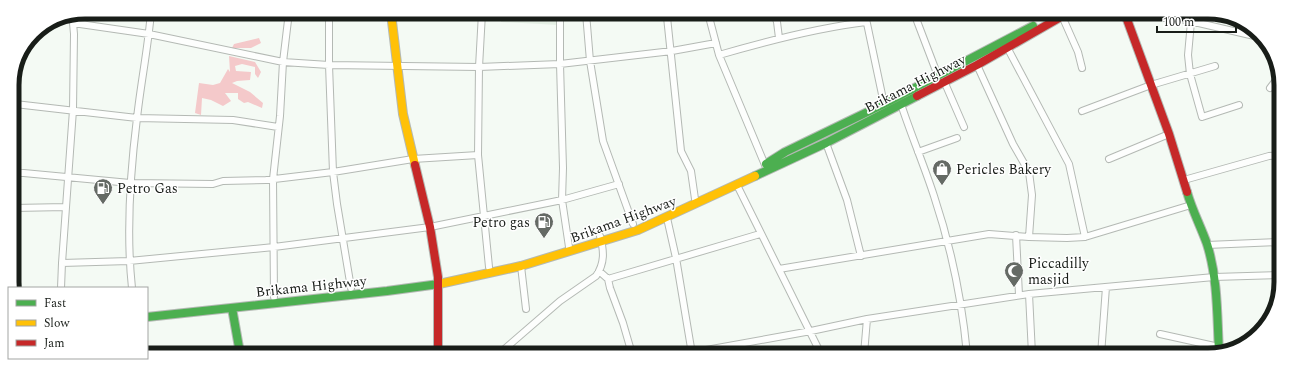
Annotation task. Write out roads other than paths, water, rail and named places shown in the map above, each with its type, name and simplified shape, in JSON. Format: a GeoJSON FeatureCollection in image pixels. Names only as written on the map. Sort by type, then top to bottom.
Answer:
{"type":"FeatureCollection","features":[{"type":"Feature","properties":{"kind":"main road"},"geometry":{"type":"LineString","coordinates":[[393,19],[403,114],[430,227],[438,281],[438,348]]}},
{"type":"Feature","properties":{"kind":"main road","name":"Brikama Highway"},"geometry":{"type":"LineString","coordinates":[[148,317],[232,308],[438,281],[521,266],[601,239],[633,224],[671,210],[695,199],[765,165],[785,152],[941,78],[1053,19]]}},
{"type":"Feature","properties":{"kind":"main road","name":"Brikama Highway"},"geometry":{"type":"LineString","coordinates":[[148,310],[351,288],[438,281],[638,230],[667,218],[826,143],[901,104],[941,78],[977,65],[1008,49],[1055,19]]}},
{"type":"Feature","properties":{"kind":"main road"},"geometry":{"type":"LineString","coordinates":[[1127,19],[1170,134],[1191,205],[1207,245],[1214,277],[1219,347]]}},
{"type":"Feature","properties":{"kind":"main road"},"geometry":{"type":"LineString","coordinates":[[785,152],[789,160]]}},
{"type":"Feature","properties":{"kind":"main road"},"geometry":{"type":"LineString","coordinates":[[232,308],[239,348]]}},
{"type":"Feature","properties":{"kind":"street"},"geometry":{"type":"LineString","coordinates":[[132,287],[129,261],[130,183],[150,19]]}},
{"type":"Feature","properties":{"kind":"street"},"geometry":{"type":"LineString","coordinates":[[274,297],[272,213],[273,179],[288,19]]}},
{"type":"Feature","properties":{"kind":"street"},"geometry":{"type":"LineString","coordinates":[[329,19],[329,65],[333,172],[351,288]]}},
{"type":"Feature","properties":{"kind":"street"},"geometry":{"type":"LineString","coordinates":[[482,19],[479,67],[478,155],[489,267]]}},
{"type":"Feature","properties":{"kind":"street"},"geometry":{"type":"LineString","coordinates":[[560,19],[563,168],[562,200],[569,247]]}},
{"type":"Feature","properties":{"kind":"street"},"geometry":{"type":"LineString","coordinates":[[586,19],[590,61],[603,141],[633,224]]}},
{"type":"Feature","properties":{"kind":"street"},"geometry":{"type":"LineString","coordinates":[[667,19],[672,51],[681,151],[691,171],[695,199]]}},
{"type":"Feature","properties":{"kind":"street"},"geometry":{"type":"LineString","coordinates":[[710,19],[719,55],[765,165]]}},
{"type":"Feature","properties":{"kind":"street"},"geometry":{"type":"LineString","coordinates":[[776,19],[779,38]]}},
{"type":"Feature","properties":{"kind":"street"},"geometry":{"type":"LineString","coordinates":[[866,19],[884,104]]}},
{"type":"Feature","properties":{"kind":"street"},"geometry":{"type":"LineString","coordinates":[[1063,19],[1078,52],[1082,68]]}},
{"type":"Feature","properties":{"kind":"street"},"geometry":{"type":"LineString","coordinates":[[1179,19],[1253,36]]}},
{"type":"Feature","properties":{"kind":"street"},"geometry":{"type":"LineString","coordinates":[[917,21],[964,127]]}},
{"type":"Feature","properties":{"kind":"street"},"geometry":{"type":"LineString","coordinates":[[61,287],[73,110],[73,22],[149,34],[283,62],[329,65],[479,67],[560,64],[672,51],[716,42]]}},
{"type":"Feature","properties":{"kind":"street"},"geometry":{"type":"LineString","coordinates":[[719,55],[779,38],[835,26],[866,22]]}},
{"type":"Feature","properties":{"kind":"street"},"geometry":{"type":"LineString","coordinates":[[1191,22],[1188,55],[1190,74],[1202,117],[1239,105]]}},
{"type":"Feature","properties":{"kind":"street"},"geometry":{"type":"LineString","coordinates":[[1008,49],[1070,164],[1086,237]]}},
{"type":"Feature","properties":{"kind":"street"},"geometry":{"type":"LineString","coordinates":[[977,65],[1013,144],[1029,172],[1032,195],[1029,237]]}},
{"type":"Feature","properties":{"kind":"street"},"geometry":{"type":"LineString","coordinates":[[1082,111],[1151,86],[1215,66]]}},
{"type":"Feature","properties":{"kind":"street"},"geometry":{"type":"LineString","coordinates":[[1270,88],[1274,83]]}},
{"type":"Feature","properties":{"kind":"street"},"geometry":{"type":"LineString","coordinates":[[19,104],[137,118],[234,120],[278,127]]}},
{"type":"Feature","properties":{"kind":"street"},"geometry":{"type":"LineString","coordinates":[[901,104],[947,240],[960,304],[966,348]]}},
{"type":"Feature","properties":{"kind":"street"},"geometry":{"type":"LineString","coordinates":[[1109,159],[1170,134]]}},
{"type":"Feature","properties":{"kind":"street"},"geometry":{"type":"LineString","coordinates":[[918,152],[957,138]]}},
{"type":"Feature","properties":{"kind":"street"},"geometry":{"type":"LineString","coordinates":[[826,143],[847,200],[861,256]]}},
{"type":"Feature","properties":{"kind":"street"},"geometry":{"type":"LineString","coordinates":[[19,173],[130,183],[213,184],[223,181],[273,179],[333,172],[413,159],[478,155]]}},
{"type":"Feature","properties":{"kind":"street"},"geometry":{"type":"LineString","coordinates":[[1184,180],[1274,156]]}},
{"type":"Feature","properties":{"kind":"street"},"geometry":{"type":"LineString","coordinates":[[62,263],[129,261],[274,247],[430,227],[562,200],[619,184]]}},
{"type":"Feature","properties":{"kind":"street"},"geometry":{"type":"LineString","coordinates":[[737,185],[760,234],[818,348]]}},
{"type":"Feature","properties":{"kind":"street"},"geometry":{"type":"LineString","coordinates":[[779,269],[989,234],[1029,237],[1086,237],[1191,205]]}},
{"type":"Feature","properties":{"kind":"street"},"geometry":{"type":"LineString","coordinates":[[19,208],[66,207]]}},
{"type":"Feature","properties":{"kind":"street"},"geometry":{"type":"LineString","coordinates":[[667,218],[676,258],[691,348]]}},
{"type":"Feature","properties":{"kind":"street"},"geometry":{"type":"LineString","coordinates":[[608,279],[760,234]]}},
{"type":"Feature","properties":{"kind":"street"},"geometry":{"type":"LineString","coordinates":[[1016,235],[1019,295]]}},
{"type":"Feature","properties":{"kind":"street"},"geometry":{"type":"LineString","coordinates":[[506,348],[549,310],[600,271],[604,252],[601,239]]}},
{"type":"Feature","properties":{"kind":"street"},"geometry":{"type":"LineString","coordinates":[[1207,245],[1274,242]]}},
{"type":"Feature","properties":{"kind":"street"},"geometry":{"type":"LineString","coordinates":[[521,266],[526,309]]}},
{"type":"Feature","properties":{"kind":"street"},"geometry":{"type":"LineString","coordinates":[[600,271],[608,279],[630,348]]}},
{"type":"Feature","properties":{"kind":"street"},"geometry":{"type":"LineString","coordinates":[[719,348],[867,319],[1019,295],[1214,277],[1274,275]]}},
{"type":"Feature","properties":{"kind":"street"},"geometry":{"type":"LineString","coordinates":[[1102,348],[1106,287]]}},
{"type":"Feature","properties":{"kind":"street"},"geometry":{"type":"LineString","coordinates":[[1029,294],[1032,348]]}},
{"type":"Feature","properties":{"kind":"street"},"geometry":{"type":"LineString","coordinates":[[865,348],[867,319]]}},
{"type":"Feature","properties":{"kind":"street"},"geometry":{"type":"LineString","coordinates":[[1160,334],[1212,348]]}},
{"type":"Feature","properties":{"kind":"place","name":"Pericles Bakery"},"geometry":{"type":"Point","coordinates":[942,186]}},
{"type":"Feature","properties":{"kind":"place","name":"Petro Gas"},"geometry":{"type":"Point","coordinates":[103,205]}},
{"type":"Feature","properties":{"kind":"place","name":"Petro gas"},"geometry":{"type":"Point","coordinates":[544,239]}},
{"type":"Feature","properties":{"kind":"place","name":"Piccadilly masjid"},"geometry":{"type":"Point","coordinates":[1014,288]}}]}
